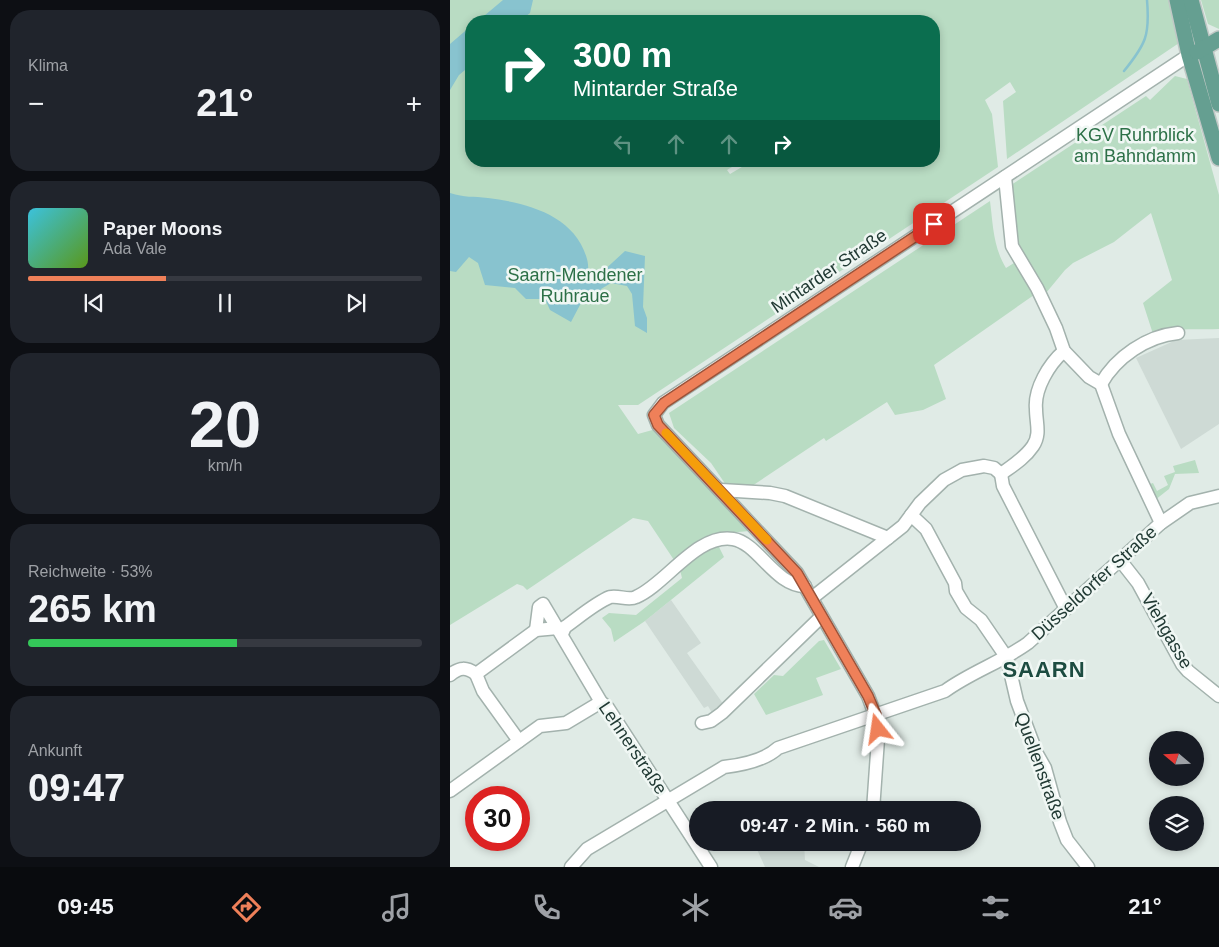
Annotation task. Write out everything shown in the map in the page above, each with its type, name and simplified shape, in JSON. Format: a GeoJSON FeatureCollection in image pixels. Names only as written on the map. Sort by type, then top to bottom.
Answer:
{"type":"FeatureCollection","features":[{"type":"Feature","properties":{"kind":"main road"},"geometry":{"type":"LineString","coordinates":[[1177,0],[1189,55],[1219,158]]}},
{"type":"Feature","properties":{"kind":"main road"},"geometry":{"type":"LineString","coordinates":[[1191,0],[1212,50],[1219,104]]}},
{"type":"Feature","properties":{"kind":"main road","name":"Mintarder Straße"},"geometry":{"type":"LineString","coordinates":[[1189,55],[1212,50],[1219,39]]}},
{"type":"Feature","properties":{"kind":"street","name":"Mintarder Straße"},"geometry":{"type":"LineString","coordinates":[[721,490],[658,425],[654,415],[664,403],[1189,55]]}},
{"type":"Feature","properties":{"kind":"street"},"geometry":{"type":"LineString","coordinates":[[1004,177],[1012,246],[1038,288],[1064,351],[1088,377],[1101,384],[1119,434],[1161,523]]}},
{"type":"Feature","properties":{"kind":"street"},"geometry":{"type":"LineString","coordinates":[[1101,384],[1108,371],[1123,356],[1149,341],[1178,333]]}},
{"type":"Feature","properties":{"kind":"street"},"geometry":{"type":"LineString","coordinates":[[1001,474],[1024,457],[1033,446],[1038,436],[1039,425],[1035,408],[1037,394],[1043,378],[1064,351]]}},
{"type":"Feature","properties":{"kind":"street"},"geometry":{"type":"LineString","coordinates":[[812,598],[888,538],[934,489],[962,470],[984,466],[994,468],[1001,474],[1003,486],[1066,609]]}},
{"type":"Feature","properties":{"kind":"street"},"geometry":{"type":"LineString","coordinates":[[721,490],[770,493],[785,496],[888,538]]}},
{"type":"Feature","properties":{"kind":"street"},"geometry":{"type":"LineString","coordinates":[[721,490],[797,573],[876,715],[879,725],[874,801]]}},
{"type":"Feature","properties":{"kind":"street","name":"Düsseldorfer Straße"},"geometry":{"type":"LineString","coordinates":[[571,867],[587,849],[724,767],[738,766],[772,754],[778,748],[945,691],[961,679],[1007,658],[1028,643],[1161,523],[1190,503],[1219,496]]}},
{"type":"Feature","properties":{"kind":"street"},"geometry":{"type":"LineString","coordinates":[[911,515],[926,529],[966,608],[981,620],[1007,658]]}},
{"type":"Feature","properties":{"kind":"street"},"geometry":{"type":"LineString","coordinates":[[476,674],[536,630],[560,631],[609,598],[637,597],[674,570],[685,557],[705,544],[733,539],[745,545],[790,584],[805,586]]}},
{"type":"Feature","properties":{"kind":"street","name":"Viehgasse"},"geometry":{"type":"LineString","coordinates":[[1120,560],[1138,583],[1182,664],[1219,696]]}},
{"type":"Feature","properties":{"kind":"street","name":"Lehnerstraße"},"geometry":{"type":"LineString","coordinates":[[536,630],[539,607],[543,604],[601,702],[608,708],[710,867]]}},
{"type":"Feature","properties":{"kind":"street"},"geometry":{"type":"LineString","coordinates":[[702,723],[711,721],[722,713],[822,617]]}},
{"type":"Feature","properties":{"kind":"street","name":"Quellenstraße"},"geometry":{"type":"LineString","coordinates":[[1007,658],[1017,701],[1027,730],[1045,768],[1051,796],[1067,840],[1088,867]]}},
{"type":"Feature","properties":{"kind":"street"},"geometry":{"type":"LineString","coordinates":[[450,675],[457,669],[468,668],[476,674],[483,691],[520,741]]}},
{"type":"Feature","properties":{"kind":"street"},"geometry":{"type":"LineString","coordinates":[[450,791],[540,726],[566,723],[601,702]]}},
{"type":"Feature","properties":{"kind":"street"},"geometry":{"type":"LineString","coordinates":[[852,867],[858,851]]}},
{"type":"Feature","properties":{"kind":"shaded area"},"geometry":{"type":"Polygon","coordinates":[[[1219,338],[1219,424],[1181,449],[1136,358],[1176,340],[1219,338]]]}},
{"type":"Feature","properties":{"kind":"shaded area"},"geometry":{"type":"Polygon","coordinates":[[[671,600],[701,643],[687,653],[724,705],[712,713],[708,706],[704,708],[645,621],[671,600]]]}},
{"type":"Feature","properties":{"kind":"shaded area"},"geometry":{"type":"Polygon","coordinates":[[[758,851],[804,851],[805,860],[819,867],[765,867],[758,851]]]}},
{"type":"Feature","properties":{"kind":"green space","name":"Saarn-Mendener Ruhraue"},"geometry":{"type":"Polygon","coordinates":[[[450,0],[1170,0],[1179,43],[1007,159],[1003,101],[1016,92],[1010,82],[985,100],[992,114],[998,167],[638,405],[618,405],[638,434],[656,429],[752,531],[730,533],[710,538],[692,547],[674,560],[648,521],[633,518],[527,590],[517,584],[450,625],[450,0]]]}},
{"type":"Feature","properties":{"kind":"green space"},"geometry":{"type":"Polygon","coordinates":[[[1201,0],[1219,0],[1219,29],[1208,24],[1201,0]]]}},
{"type":"Feature","properties":{"kind":"green space","name":"KGV Ruhrblick am Bahndamm"},"geometry":{"type":"Polygon","coordinates":[[[1175,76],[1187,79],[1219,195],[1219,329],[1178,330],[1153,334],[1143,303],[1172,280],[1151,213],[1114,242],[1073,263],[1046,293],[1017,242],[1011,185],[1146,96],[1150,100],[1175,76]]]}},
{"type":"Feature","properties":{"kind":"green space"},"geometry":{"type":"Polygon","coordinates":[[[990,201],[998,252],[1006,268],[1014,263],[1026,277],[1034,295],[934,365],[946,399],[923,410],[895,415],[887,402],[826,441],[824,438],[749,488],[726,485],[711,463],[674,428],[669,413],[990,201]]]}},
{"type":"Feature","properties":{"kind":"green space"},"geometry":{"type":"Polygon","coordinates":[[[1195,460],[1199,473],[1175,474],[1169,489],[1155,500],[1147,485],[1153,483],[1157,491],[1168,485],[1164,476],[1175,472],[1173,466],[1195,460]]]}},
{"type":"Feature","properties":{"kind":"green space"},"geometry":{"type":"Polygon","coordinates":[[[719,547],[724,557],[645,621],[614,642],[611,629],[602,618],[609,613],[636,615],[682,578],[680,570],[706,548],[719,547]]]}},
{"type":"Feature","properties":{"kind":"green space"},"geometry":{"type":"Polygon","coordinates":[[[824,640],[841,669],[816,678],[823,695],[766,715],[754,694],[774,675],[783,676],[819,641],[824,640]]]}},
{"type":"Feature","properties":{"kind":"water"},"geometry":{"type":"Polygon","coordinates":[[[503,0],[533,0],[530,13],[528,15],[485,15],[503,0]]]}},
{"type":"Feature","properties":{"kind":"water"},"geometry":{"type":"Polygon","coordinates":[[[465,31],[465,70],[459,75],[450,90],[450,44],[465,31]]]}},
{"type":"Feature","properties":{"kind":"water"},"geometry":{"type":"Polygon","coordinates":[[[450,193],[460,196],[518,203],[548,214],[561,222],[581,244],[588,262],[588,282],[600,274],[625,251],[645,256],[643,307],[647,318],[647,333],[635,326],[632,294],[627,286],[611,283],[601,289],[596,299],[581,303],[571,322],[550,310],[545,299],[526,299],[515,288],[485,285],[478,263],[469,257],[456,272],[450,271],[450,193]]]}},
{"type":"Feature","properties":{"kind":"waterway"},"geometry":{"type":"LineString","coordinates":[[1124,71],[1142,46],[1145,38],[1148,22],[1147,0]]}},
{"type":"Feature","properties":{"kind":"slow traffic"},"geometry":{"type":"LineString","coordinates":[[666,433],[767,540]]}},
{"type":"Feature","properties":{"kind":"district","name":"SAARN"},"geometry":{"type":"Point","coordinates":[1044,669]}},
{"type":"Feature","properties":{"kind":"route"},"geometry":{"type":"LineString","coordinates":[[878,729],[879,725],[876,715],[868,696],[797,573],[697,464],[658,425],[654,415],[664,403],[934,224]]}}]}
